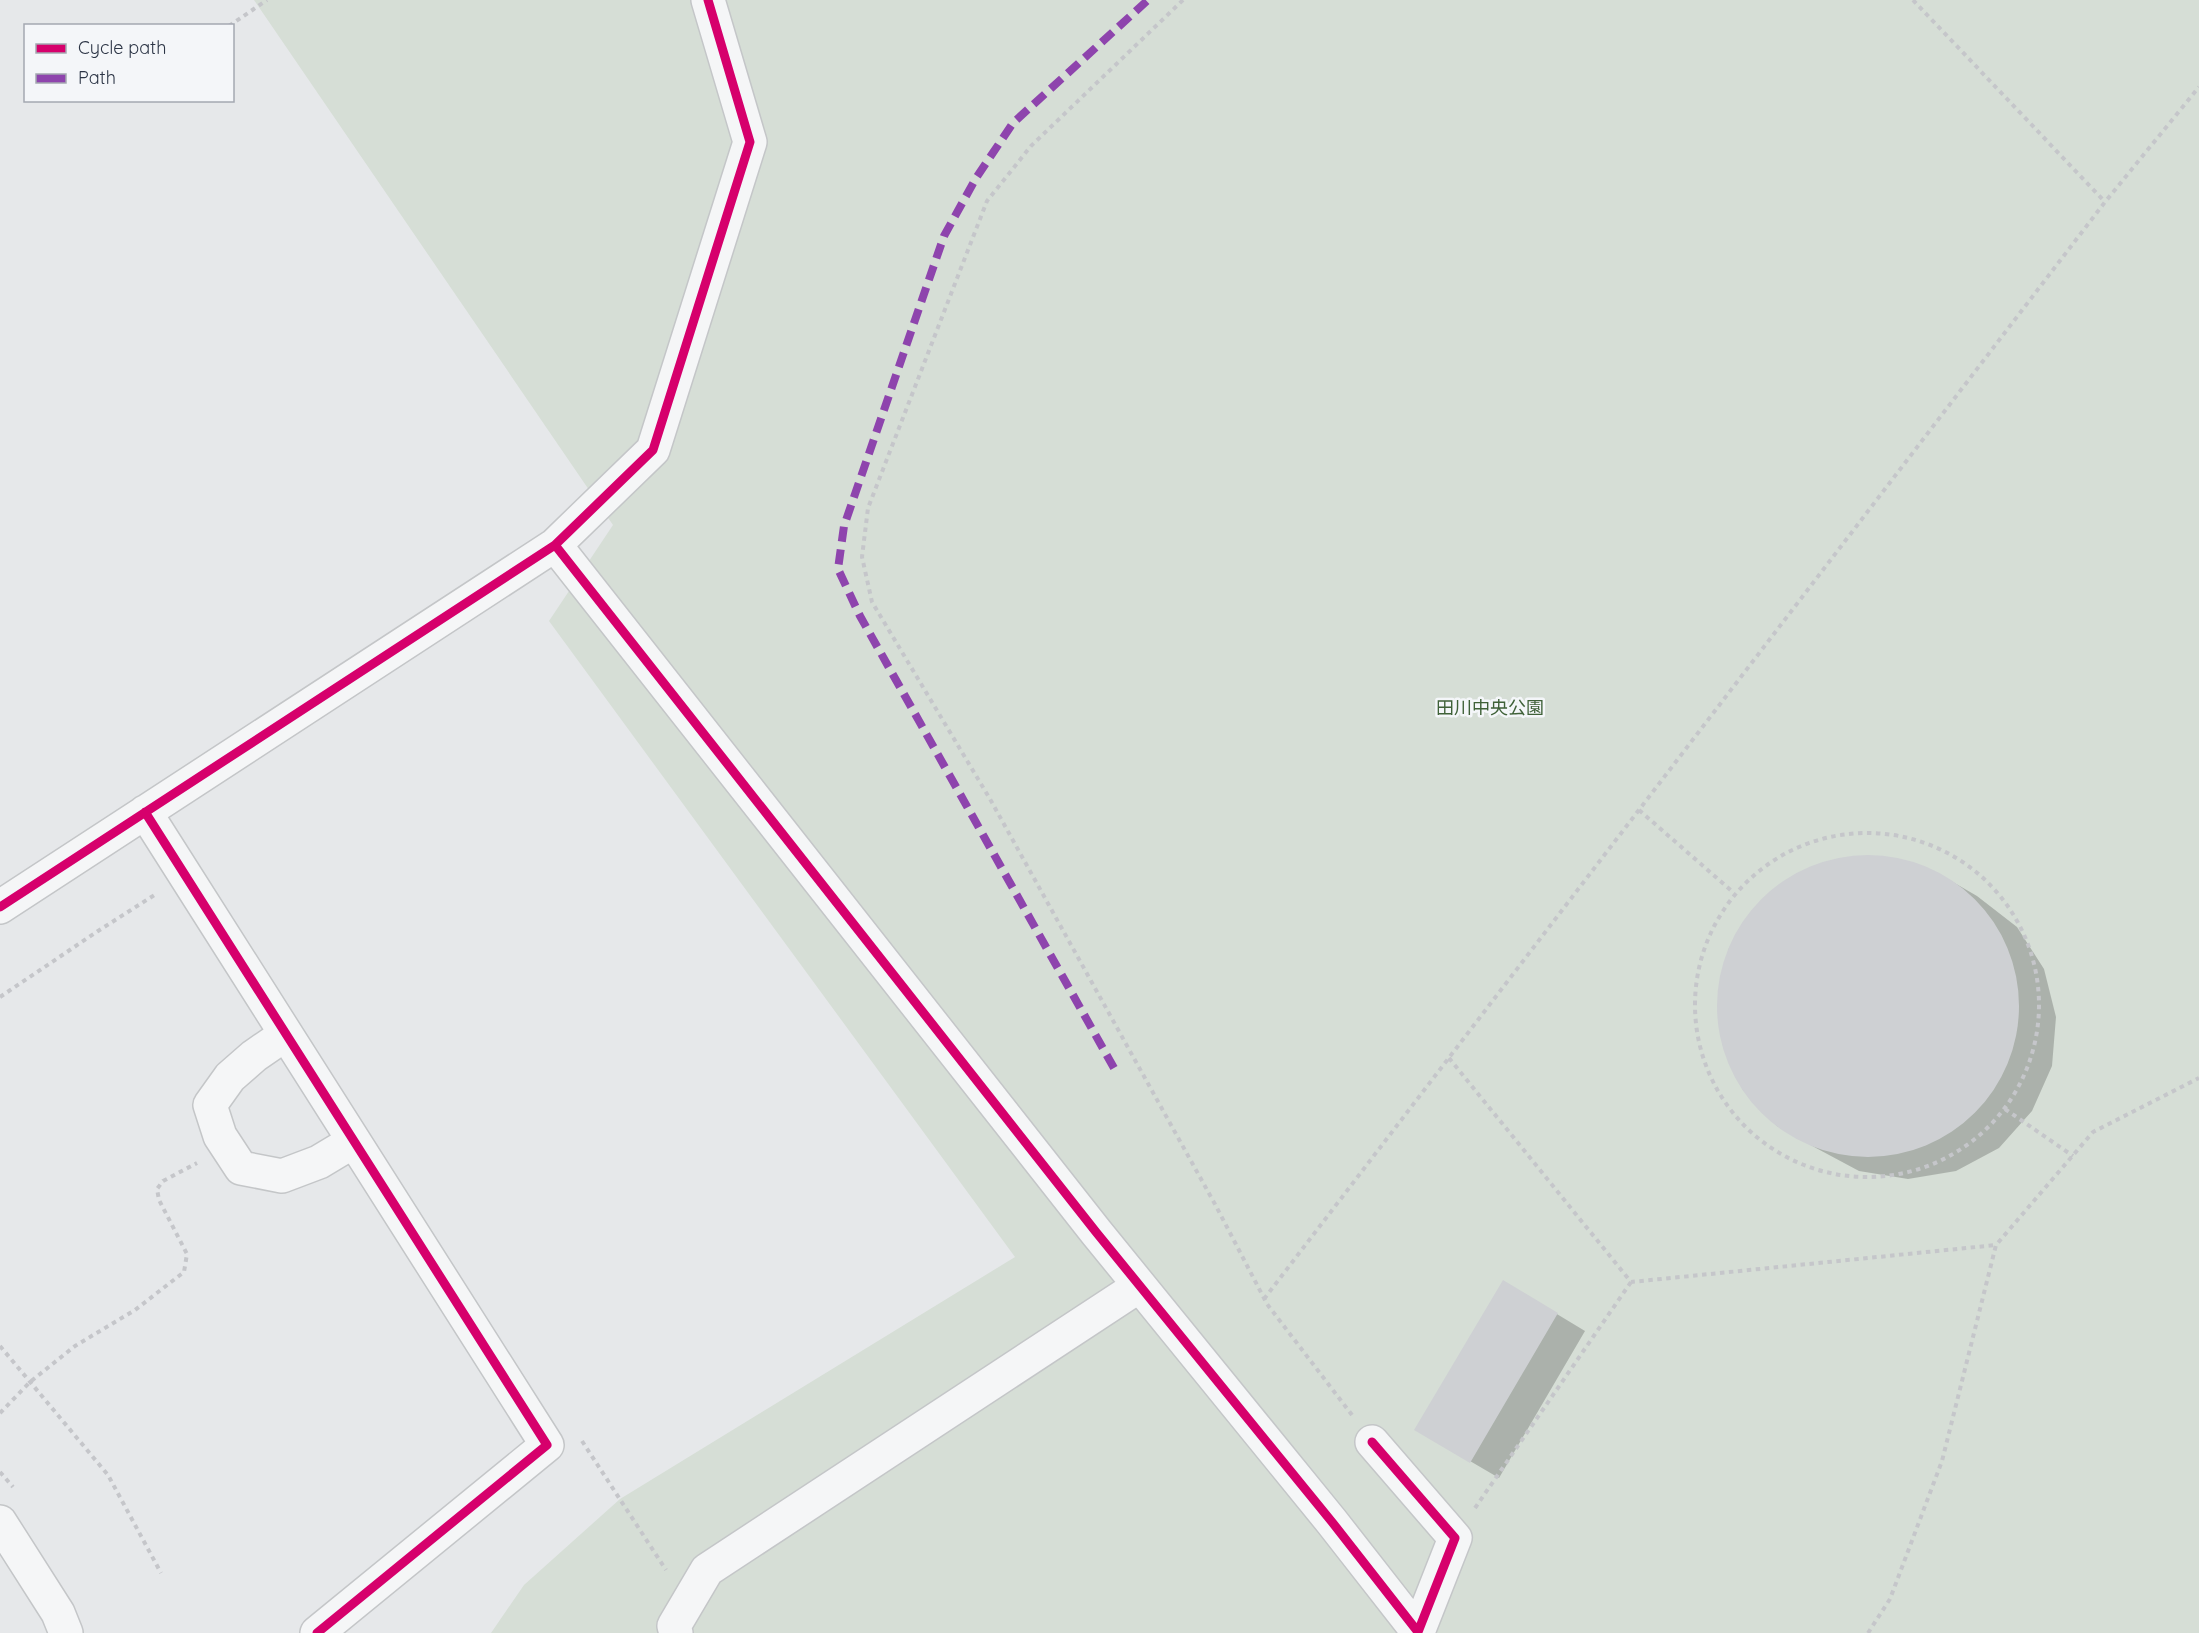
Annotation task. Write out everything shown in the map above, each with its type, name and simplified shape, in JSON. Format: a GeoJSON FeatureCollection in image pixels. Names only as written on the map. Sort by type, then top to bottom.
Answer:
{"type":"FeatureCollection","features":[{"type":"Feature","properties":{"kind":"street"},"geometry":{"type":"LineString","coordinates":[[0,907],[555,545],[653,450],[750,142],[708,0]]}},
{"type":"Feature","properties":{"kind":"street"},"geometry":{"type":"LineString","coordinates":[[555,545],[1139,1286],[1332,1522],[1418,1632],[1455,1538],[1372,1442]]}},
{"type":"Feature","properties":{"kind":"street"},"geometry":{"type":"LineString","coordinates":[[145,812],[547,1445],[317,1633]]}},
{"type":"Feature","properties":{"kind":"street"},"geometry":{"type":"LineString","coordinates":[[286,1034],[254,1056],[230,1077],[210,1105],[220,1136],[241,1168],[282,1176],[319,1162],[354,1141]]}},
{"type":"Feature","properties":{"kind":"street"},"geometry":{"type":"LineString","coordinates":[[682,1618],[707,1570],[1139,1286]]}},
{"type":"Feature","properties":{"kind":"street"},"geometry":{"type":"LineString","coordinates":[[0,1522],[58,1612],[66,1633]]}},
{"type":"Feature","properties":{"kind":"path"},"geometry":{"type":"LineString","coordinates":[[232,24],[267,0]]}},
{"type":"Feature","properties":{"kind":"path"},"geometry":{"type":"LineString","coordinates":[[1183,0],[1031,146],[987,201],[868,508],[862,557],[872,602],[996,810],[1216,1206],[1264,1299],[1372,1442]]}},
{"type":"Feature","properties":{"kind":"path"},"geometry":{"type":"LineString","coordinates":[[1913,0],[2105,202]]}},
{"type":"Feature","properties":{"kind":"path"},"geometry":{"type":"LineString","coordinates":[[1264,1299],[2105,202],[2199,87]]}},
{"type":"Feature","properties":{"kind":"path"},"geometry":{"type":"LineString","coordinates":[[1639,810],[1734,893]]}},
{"type":"Feature","properties":{"kind":"path"},"geometry":{"type":"LineString","coordinates":[[1835,834],[1893,834],[1949,853],[1996,890],[2027,940],[2040,994],[2034,1049],[2012,1100],[1975,1141],[1928,1168],[1873,1179],[1818,1172],[1768,1148],[1729,1109],[1703,1060],[1694,1002],[1704,944],[1734,893],[1780,855],[1835,834]]}},
{"type":"Feature","properties":{"kind":"path"},"geometry":{"type":"LineString","coordinates":[[0,997],[159,892],[153,884]]}},
{"type":"Feature","properties":{"kind":"path"},"geometry":{"type":"LineString","coordinates":[[1449,1058],[1631,1282]]}},
{"type":"Feature","properties":{"kind":"path"},"geometry":{"type":"LineString","coordinates":[[1868,1633],[1890,1599],[1942,1461],[1996,1245],[2093,1132],[2199,1078]]}},
{"type":"Feature","properties":{"kind":"path"},"geometry":{"type":"LineString","coordinates":[[2004,1108],[2073,1156]]}},
{"type":"Feature","properties":{"kind":"path"},"geometry":{"type":"LineString","coordinates":[[0,1413],[30,1382],[75,1346],[135,1310],[184,1272],[187,1254],[159,1200],[157,1189],[163,1181],[199,1162],[204,1170]]}},
{"type":"Feature","properties":{"kind":"path"},"geometry":{"type":"LineString","coordinates":[[1455,1538],[1631,1282],[1996,1245]]}},
{"type":"Feature","properties":{"kind":"path"},"geometry":{"type":"LineString","coordinates":[[0,1346],[108,1475],[161,1573]]}},
{"type":"Feature","properties":{"kind":"path"},"geometry":{"type":"LineString","coordinates":[[547,1445],[584,1441],[682,1618]]}},
{"type":"Feature","properties":{"kind":"green space","name":"田川中央公園"},"geometry":{"type":"Polygon","coordinates":[[[254,0],[2199,0],[2199,1633],[491,1633],[524,1585],[620,1499],[1015,1257],[549,621],[613,525],[254,0]]]}},
{"type":"Feature","properties":{"kind":"building"},"geometry":{"type":"Polygon","coordinates":[[[1868,855],[1897,858],[1926,867],[1952,881],[1974,900],[1993,922],[2007,948],[2016,977],[2019,1006],[2016,1035],[2007,1064],[1993,1090],[1974,1112],[1952,1131],[1926,1145],[1897,1154],[1868,1157],[1839,1154],[1810,1145],[1784,1131],[1762,1112],[1743,1090],[1729,1064],[1720,1035],[1717,1006],[1720,977],[1729,948],[1743,922],[1762,900],[1784,881],[1810,867],[1839,858],[1868,855]]]}},
{"type":"Feature","properties":{"kind":"building"},"geometry":{"type":"Polygon","coordinates":[[[1503,1280],[1558,1313],[1470,1463],[1414,1430],[1503,1280]]]}},
{"type":"Feature","properties":{"kind":"marked path"},"geometry":{"type":"LineString","coordinates":[[1114,1068],[860,616],[838,569],[844,526],[944,236],[976,178],[1013,123],[1148,0]]}},
{"type":"Feature","properties":{"kind":"cycle path"},"geometry":{"type":"LineString","coordinates":[[0,907],[555,545],[653,450],[750,142],[708,0]]}},
{"type":"Feature","properties":{"kind":"cycle path"},"geometry":{"type":"LineString","coordinates":[[555,545],[1096,1232],[1332,1522],[1418,1632],[1455,1538],[1372,1442]]}},
{"type":"Feature","properties":{"kind":"cycle path"},"geometry":{"type":"LineString","coordinates":[[145,812],[547,1445],[317,1633]]}}]}
